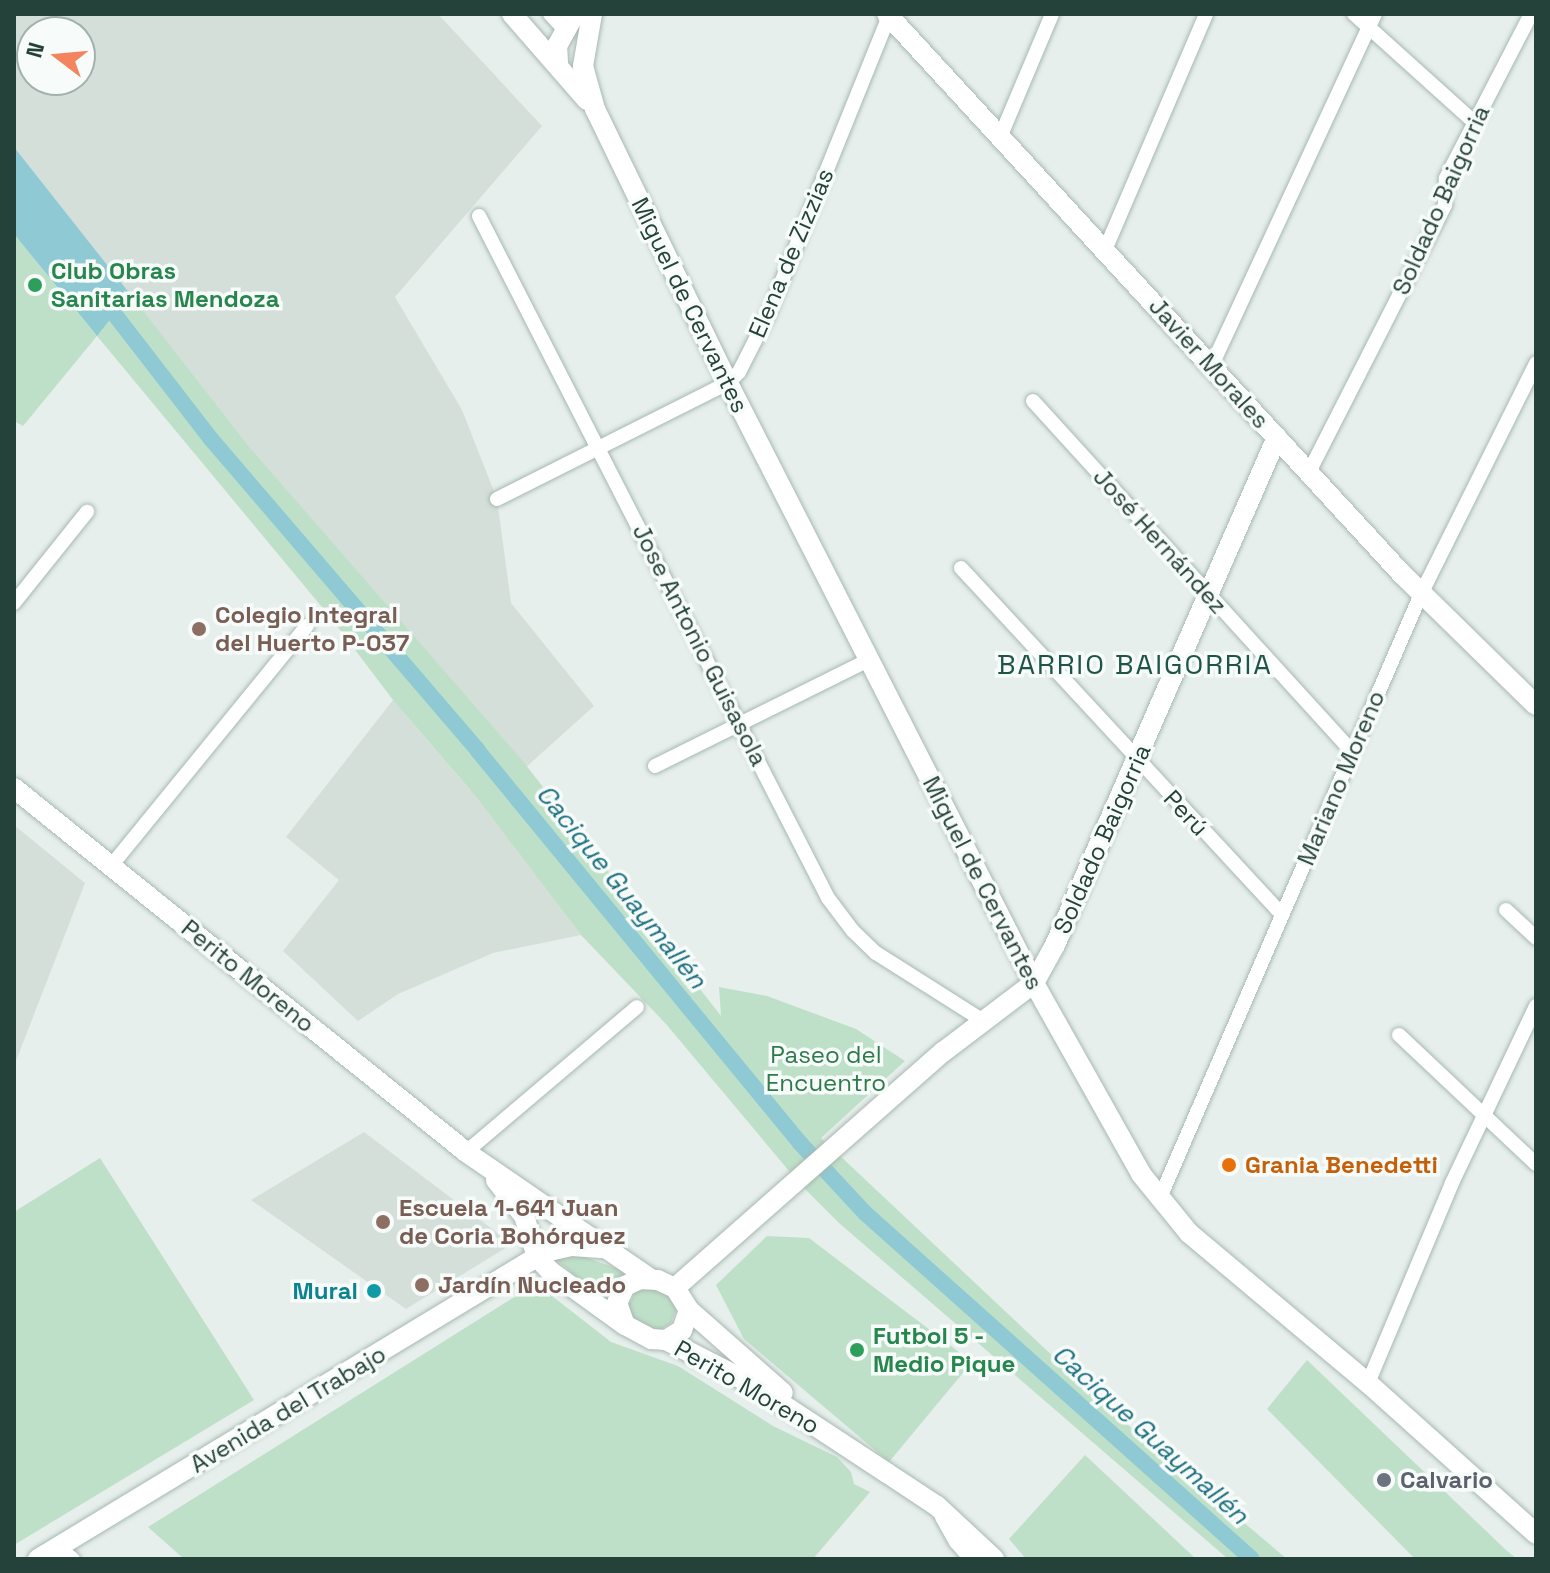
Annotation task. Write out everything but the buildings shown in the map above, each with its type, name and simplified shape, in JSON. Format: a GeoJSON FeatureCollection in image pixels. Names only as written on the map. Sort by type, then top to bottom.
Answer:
{"type":"FeatureCollection","features":[{"type":"Feature","properties":{"kind":"main road","name":"Miguel de Cervantes"},"geometry":{"type":"LineString","coordinates":[[512,14],[555,33],[728,383],[1034,983],[1159,1200],[1198,1241],[1368,1383],[1536,1534]]}},
{"type":"Feature","properties":{"kind":"main road","name":"Javier Morales"},"geometry":{"type":"LineString","coordinates":[[889,15],[1421,594],[1536,705]]}},
{"type":"Feature","properties":{"kind":"main road","name":"Miguel de Cervantes"},"geometry":{"type":"LineString","coordinates":[[589,23],[584,74],[595,109]]}},
{"type":"Feature","properties":{"kind":"main road"},"geometry":{"type":"LineString","coordinates":[[555,33],[573,49],[589,23]]}},
{"type":"Feature","properties":{"kind":"main road","name":"Soldado Baigorria"},"geometry":{"type":"LineString","coordinates":[[675,1288],[982,1020],[1034,983],[1055,945],[1277,437]]}},
{"type":"Feature","properties":{"kind":"main road","name":"Perito Moreno"},"geometry":{"type":"LineString","coordinates":[[14,788],[474,1158],[535,1196],[601,1248],[649,1278]]}},
{"type":"Feature","properties":{"kind":"main road","name":"Perito Moreno"},"geometry":{"type":"LineString","coordinates":[[474,1158],[524,1216],[537,1257]]}},
{"type":"Feature","properties":{"kind":"main road"},"geometry":{"type":"LineString","coordinates":[[601,1248],[572,1246],[552,1249],[537,1257],[550,1271],[625,1325],[651,1339],[666,1340],[682,1330],[689,1310],[675,1288],[649,1278],[632,1281],[620,1294],[617,1303],[625,1325]]}},
{"type":"Feature","properties":{"kind":"main road","name":"Avenida del Trabajo"},"geometry":{"type":"LineString","coordinates":[[38,1559],[65,1553],[537,1257]]}},
{"type":"Feature","properties":{"kind":"main road","name":"Perito Moreno"},"geometry":{"type":"LineString","coordinates":[[689,1310],[828,1434]]}},
{"type":"Feature","properties":{"kind":"main road","name":"Perito Moreno"},"geometry":{"type":"LineString","coordinates":[[666,1340],[750,1383],[937,1506],[994,1559]]}},
{"type":"Feature","properties":{"kind":"street"},"geometry":{"type":"LineString","coordinates":[[1001,135],[1052,14]]}},
{"type":"Feature","properties":{"kind":"street"},"geometry":{"type":"LineString","coordinates":[[1105,250],[1206,14]]}},
{"type":"Feature","properties":{"kind":"street"},"geometry":{"type":"LineString","coordinates":[[1354,14],[1372,21],[1475,123]]}},
{"type":"Feature","properties":{"kind":"street","name":"Soldado Baigorria"},"geometry":{"type":"LineString","coordinates":[[1309,472],[1445,205],[1446,178],[1531,14]]}},
{"type":"Feature","properties":{"kind":"street","name":"Elena de Zizzias"},"geometry":{"type":"LineString","coordinates":[[497,499],[728,383],[739,372],[769,313],[889,15]]}},
{"type":"Feature","properties":{"kind":"street"},"geometry":{"type":"LineString","coordinates":[[1212,365],[1372,21]]}},
{"type":"Feature","properties":{"kind":"street","name":"Jose Antonio Guisasola"},"geometry":{"type":"LineString","coordinates":[[479,216],[828,898],[841,917],[887,962],[982,1020]]}},
{"type":"Feature","properties":{"kind":"street","name":"Mariano Moreno"},"geometry":{"type":"LineString","coordinates":[[1159,1200],[1421,594],[1536,363]]}},
{"type":"Feature","properties":{"kind":"street","name":"José Hernández"},"geometry":{"type":"LineString","coordinates":[[1033,401],[1352,752]]}},
{"type":"Feature","properties":{"kind":"street"},"geometry":{"type":"LineString","coordinates":[[14,603],[87,512]]}},
{"type":"Feature","properties":{"kind":"street","name":"Perú"},"geometry":{"type":"LineString","coordinates":[[961,568],[1282,915]]}},
{"type":"Feature","properties":{"kind":"street"},"geometry":{"type":"LineString","coordinates":[[111,866],[307,626]]}},
{"type":"Feature","properties":{"kind":"street"},"geometry":{"type":"LineString","coordinates":[[655,766],[869,660]]}},
{"type":"Feature","properties":{"kind":"street"},"geometry":{"type":"LineString","coordinates":[[1506,910],[1536,938]]}},
{"type":"Feature","properties":{"kind":"street"},"geometry":{"type":"LineString","coordinates":[[1368,1383],[1536,1006]]}},
{"type":"Feature","properties":{"kind":"street"},"geometry":{"type":"LineString","coordinates":[[474,1158],[637,1007]]}},
{"type":"Feature","properties":{"kind":"street"},"geometry":{"type":"LineString","coordinates":[[1399,1035],[1536,1164]]}},
{"type":"Feature","properties":{"kind":"street"},"geometry":{"type":"LineString","coordinates":[[937,1506],[956,1542],[971,1559]]}},
{"type":"Feature","properties":{"kind":"shaded area"},"geometry":{"type":"Polygon","coordinates":[[[14,14],[438,14],[542,126],[395,297],[462,410],[497,499],[511,603],[594,706],[484,805],[581,935],[493,953],[398,994],[358,1021],[283,951],[339,880],[286,837],[393,700],[471,791],[251,449],[14,147],[14,14]]]}},
{"type":"Feature","properties":{"kind":"shaded area"},"geometry":{"type":"Polygon","coordinates":[[[14,825],[85,883],[14,1066],[14,825]]]}},
{"type":"Feature","properties":{"kind":"shaded area","name":"Escuela 1-641 Juan de Coria Bohórquez"},"geometry":{"type":"Polygon","coordinates":[[[364,1132],[512,1244],[406,1309],[251,1200],[364,1132]]]}},
{"type":"Feature","properties":{"kind":"green space","name":"Paseo del Encuentro"},"geometry":{"type":"Polygon","coordinates":[[[14,234],[96,335],[130,294],[251,449],[522,760],[721,1016],[719,987],[767,996],[856,1029],[905,1061],[821,1138],[1107,1407],[1287,1559],[1228,1559],[839,1223],[800,1184],[666,1024],[581,935],[478,799],[393,700],[331,618],[97,336],[23,426],[14,421],[14,234]]]}},
{"type":"Feature","properties":{"kind":"green space"},"geometry":{"type":"Polygon","coordinates":[[[100,1158],[254,1400],[14,1545],[14,1212],[100,1158]]]}},
{"type":"Feature","properties":{"kind":"green space","name":"Futbol 5 - Medio Pique"},"geometry":{"type":"Polygon","coordinates":[[[767,1236],[809,1238],[972,1362],[889,1462],[744,1339],[716,1285],[767,1236]]]}},
{"type":"Feature","properties":{"kind":"green space"},"geometry":{"type":"Polygon","coordinates":[[[576,1254],[630,1273],[612,1291],[608,1304],[552,1256],[576,1254]]]}},
{"type":"Feature","properties":{"kind":"green space"},"geometry":{"type":"Polygon","coordinates":[[[536,1288],[547,1292],[611,1342],[678,1366],[773,1426],[837,1457],[851,1472],[854,1484],[870,1492],[813,1559],[184,1559],[148,1527],[524,1291],[536,1288]]]}},
{"type":"Feature","properties":{"kind":"green space"},"geometry":{"type":"Polygon","coordinates":[[[650,1288],[671,1297],[677,1307],[671,1323],[661,1329],[649,1329],[632,1319],[627,1308],[636,1292],[650,1288]]]}},
{"type":"Feature","properties":{"kind":"green space","name":"Calvario"},"geometry":{"type":"Polygon","coordinates":[[[1307,1360],[1517,1559],[1415,1559],[1267,1409],[1307,1360]]]}},
{"type":"Feature","properties":{"kind":"green space"},"geometry":{"type":"Polygon","coordinates":[[[1085,1455],[1196,1559],[1026,1559],[1009,1539],[1085,1455]]]}},
{"type":"Feature","properties":{"kind":"water"},"geometry":{"type":"Polygon","coordinates":[[[14,147],[130,294],[97,336],[14,234],[14,147]]]}},
{"type":"Feature","properties":{"kind":"waterway","name":"Cacique Guaymallén"},"geometry":{"type":"LineString","coordinates":[[102,298],[211,439],[478,751],[800,1143],[865,1213],[1252,1559]]}},
{"type":"Feature","properties":{"kind":"place","name":"Club Obras Sanitarias Mendoza"},"geometry":{"type":"Point","coordinates":[35,285]}},
{"type":"Feature","properties":{"kind":"place","name":"Colegio Integral del Huerto P-037"},"geometry":{"type":"Point","coordinates":[199,629]}},
{"type":"Feature","properties":{"kind":"place","name":"Grania Benedetti"},"geometry":{"type":"Point","coordinates":[1229,1165]}},
{"type":"Feature","properties":{"kind":"place","name":"Escuela 1-641 Juan de Coria Bohórquez"},"geometry":{"type":"Point","coordinates":[383,1222]}},
{"type":"Feature","properties":{"kind":"place","name":"Jardín Nucleado"},"geometry":{"type":"Point","coordinates":[422,1285]}},
{"type":"Feature","properties":{"kind":"place","name":"Mural"},"geometry":{"type":"Point","coordinates":[374,1291]}},
{"type":"Feature","properties":{"kind":"place","name":"Futbol 5 - Medio Pique"},"geometry":{"type":"Point","coordinates":[857,1350]}},
{"type":"Feature","properties":{"kind":"place","name":"Calvario"},"geometry":{"type":"Point","coordinates":[1384,1480]}},
{"type":"Feature","properties":{"kind":"district","name":"BARRIO BAIGORRIA"},"geometry":{"type":"Point","coordinates":[1135,664]}}]}
